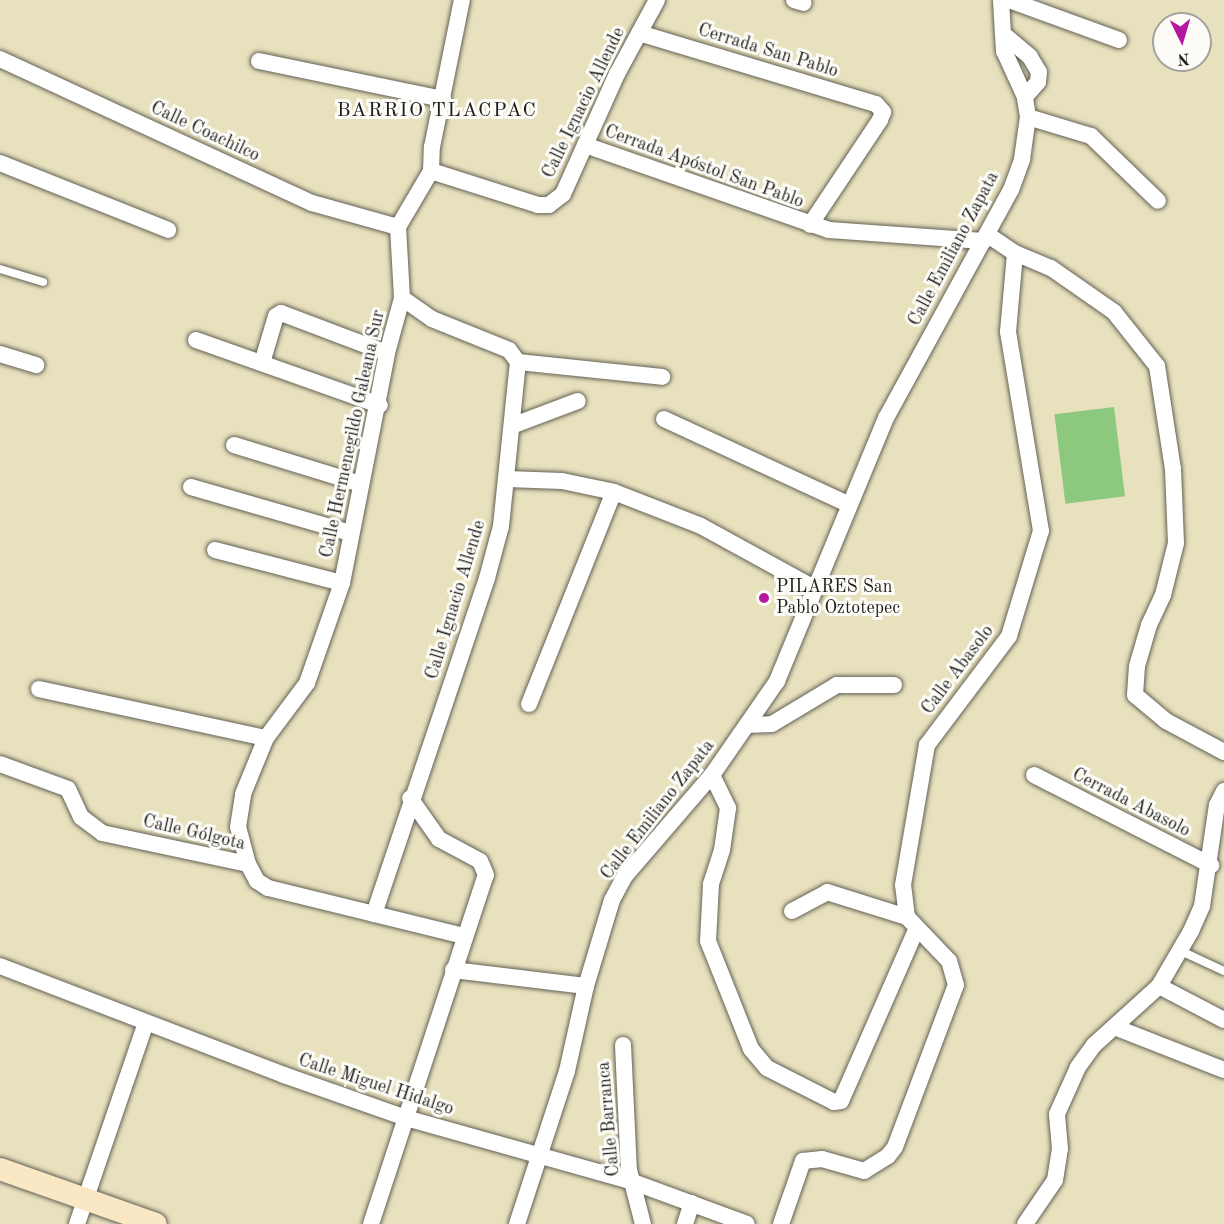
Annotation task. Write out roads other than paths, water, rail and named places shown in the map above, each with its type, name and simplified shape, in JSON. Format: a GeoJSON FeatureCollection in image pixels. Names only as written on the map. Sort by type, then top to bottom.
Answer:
{"type":"FeatureCollection","features":[{"type":"Feature","properties":{"kind":"main road"},"geometry":{"type":"LineString","coordinates":[[0,1169],[156,1224]]}},
{"type":"Feature","properties":{"kind":"street"},"geometry":{"type":"LineString","coordinates":[[398,227],[431,171],[432,147],[462,0]]}},
{"type":"Feature","properties":{"kind":"street","name":"Calle Ignacio Allende"},"geometry":{"type":"LineString","coordinates":[[431,171],[538,205],[549,205],[562,194],[657,0]]}},
{"type":"Feature","properties":{"kind":"street","name":"Calle Emiliano Zapata"},"geometry":{"type":"LineString","coordinates":[[517,1224],[541,1157],[567,1071],[586,986],[612,900],[625,876],[712,775],[777,681],[816,589],[848,504],[914,364],[986,238],[1022,159],[1028,117],[1025,97],[1004,51],[1001,0]]}},
{"type":"Feature","properties":{"kind":"street"},"geometry":{"type":"LineString","coordinates":[[1009,0],[1119,40]]}},
{"type":"Feature","properties":{"kind":"street","name":"Cerrada San Pablo"},"geometry":{"type":"LineString","coordinates":[[639,33],[876,104],[883,112],[810,225]]}},
{"type":"Feature","properties":{"kind":"street"},"geometry":{"type":"LineString","coordinates":[[1003,33],[1030,57],[1039,72],[1038,82],[1025,97]]}},
{"type":"Feature","properties":{"kind":"street","name":"Calle Coachilco"},"geometry":{"type":"LineString","coordinates":[[0,59],[312,203],[398,227]]}},
{"type":"Feature","properties":{"kind":"street"},"geometry":{"type":"LineString","coordinates":[[259,61],[443,99]]}},
{"type":"Feature","properties":{"kind":"street"},"geometry":{"type":"LineString","coordinates":[[1028,117],[1091,136],[1158,201]]}},
{"type":"Feature","properties":{"kind":"street","name":"Cerrada Apóstol San Pablo"},"geometry":{"type":"LineString","coordinates":[[585,146],[829,230],[986,238]]}},
{"type":"Feature","properties":{"kind":"street"},"geometry":{"type":"LineString","coordinates":[[0,163],[168,230]]}},
{"type":"Feature","properties":{"kind":"street","name":"Calle Hermenegildo Galeana Sur"},"geometry":{"type":"LineString","coordinates":[[248,864],[237,815],[266,738],[307,683],[342,583],[350,533],[380,405],[387,353],[402,298],[398,227]]}},
{"type":"Feature","properties":{"kind":"street"},"geometry":{"type":"LineString","coordinates":[[986,238],[1051,268],[1114,312],[1156,366],[1176,499],[1176,543],[1166,587],[1137,666],[1136,695],[1166,721],[1224,752]]}},
{"type":"Feature","properties":{"kind":"street","name":"Calle Abasolo"},"geometry":{"type":"LineString","coordinates":[[912,923],[903,885],[927,745],[1009,636],[1041,531],[1008,332],[1015,253]]}},
{"type":"Feature","properties":{"kind":"street"},"geometry":{"type":"LineString","coordinates":[[402,298],[432,319],[508,350],[518,362],[662,377]]}},
{"type":"Feature","properties":{"kind":"street"},"geometry":{"type":"LineString","coordinates":[[262,363],[276,316],[281,313],[387,353]]}},
{"type":"Feature","properties":{"kind":"street"},"geometry":{"type":"LineString","coordinates":[[196,340],[380,405]]}},
{"type":"Feature","properties":{"kind":"street"},"geometry":{"type":"LineString","coordinates":[[0,354],[36,365]]}},
{"type":"Feature","properties":{"kind":"street","name":"Calle Ignacio Allende"},"geometry":{"type":"LineString","coordinates":[[374,914],[410,798],[487,578],[501,526],[514,425],[518,362]]}},
{"type":"Feature","properties":{"kind":"street"},"geometry":{"type":"LineString","coordinates":[[514,425],[579,401]]}},
{"type":"Feature","properties":{"kind":"street"},"geometry":{"type":"LineString","coordinates":[[664,419],[848,504]]}},
{"type":"Feature","properties":{"kind":"street"},"geometry":{"type":"LineString","coordinates":[[234,445],[361,484]]}},
{"type":"Feature","properties":{"kind":"street"},"geometry":{"type":"LineString","coordinates":[[507,479],[562,481],[614,492],[702,526],[816,589]]}},
{"type":"Feature","properties":{"kind":"street"},"geometry":{"type":"LineString","coordinates":[[191,487],[350,533]]}},
{"type":"Feature","properties":{"kind":"street"},"geometry":{"type":"LineString","coordinates":[[529,704],[614,492]]}},
{"type":"Feature","properties":{"kind":"street"},"geometry":{"type":"LineString","coordinates":[[215,550],[342,583]]}},
{"type":"Feature","properties":{"kind":"street"},"geometry":{"type":"LineString","coordinates":[[747,724],[772,724],[837,685],[894,685]]}},
{"type":"Feature","properties":{"kind":"street"},"geometry":{"type":"LineString","coordinates":[[39,689],[266,738]]}},
{"type":"Feature","properties":{"kind":"street","name":"Calle Gólgota"},"geometry":{"type":"LineString","coordinates":[[0,764],[68,789],[81,817],[102,833],[248,864],[257,881],[268,888],[463,936]]}},
{"type":"Feature","properties":{"kind":"street"},"geometry":{"type":"LineString","coordinates":[[712,775],[728,808],[722,850],[710,893],[708,941],[751,1049],[767,1068],[834,1102],[841,1101],[912,923]]}},
{"type":"Feature","properties":{"kind":"street","name":"Cerrada Abasolo"},"geometry":{"type":"LineString","coordinates":[[1034,776],[1211,865]]}},
{"type":"Feature","properties":{"kind":"street"},"geometry":{"type":"LineString","coordinates":[[1025,1224],[1055,1180],[1060,1149],[1056,1114],[1064,1096],[1094,1046],[1118,1028],[1159,986],[1181,951],[1202,906],[1211,865],[1218,805],[1224,791]]}},
{"type":"Feature","properties":{"kind":"street"},"geometry":{"type":"LineString","coordinates":[[371,1224],[463,936],[483,887],[484,866],[468,853],[440,839],[410,798]]}},
{"type":"Feature","properties":{"kind":"street"},"geometry":{"type":"LineString","coordinates":[[781,1224],[803,1161],[822,1159],[864,1171],[888,1156],[903,1133],[956,985],[949,961],[912,923],[827,892],[792,911]]}},
{"type":"Feature","properties":{"kind":"street","name":"Calle Miguel Hidalgo"},"geometry":{"type":"LineString","coordinates":[[0,966],[146,1023],[406,1118],[633,1182],[747,1224]]}},
{"type":"Feature","properties":{"kind":"street"},"geometry":{"type":"LineString","coordinates":[[453,970],[586,986]]}},
{"type":"Feature","properties":{"kind":"street"},"geometry":{"type":"LineString","coordinates":[[1159,986],[1224,1020]]}},
{"type":"Feature","properties":{"kind":"street"},"geometry":{"type":"LineString","coordinates":[[77,1224],[146,1023]]}},
{"type":"Feature","properties":{"kind":"street"},"geometry":{"type":"LineString","coordinates":[[1118,1028],[1224,1070]]}},
{"type":"Feature","properties":{"kind":"street","name":"Calle Barranca"},"geometry":{"type":"LineString","coordinates":[[623,1045],[629,1170],[643,1224]]}},
{"type":"Feature","properties":{"kind":"street"},"geometry":{"type":"LineString","coordinates":[[685,1224],[692,1203]]}},
{"type":"Feature","properties":{"kind":"lane"},"geometry":{"type":"LineString","coordinates":[[0,269],[43,282]]}},
{"type":"Feature","properties":{"kind":"lane"},"geometry":{"type":"LineString","coordinates":[[1181,951],[1224,971]]}},
{"type":"Feature","properties":{"kind":"place","name":"PILARES San Pablo Oztotepec"},"geometry":{"type":"Point","coordinates":[764,598]}},
{"type":"Feature","properties":{"kind":"district","name":"BARRIO TLACPAC"},"geometry":{"type":"Point","coordinates":[437,111]}}]}
